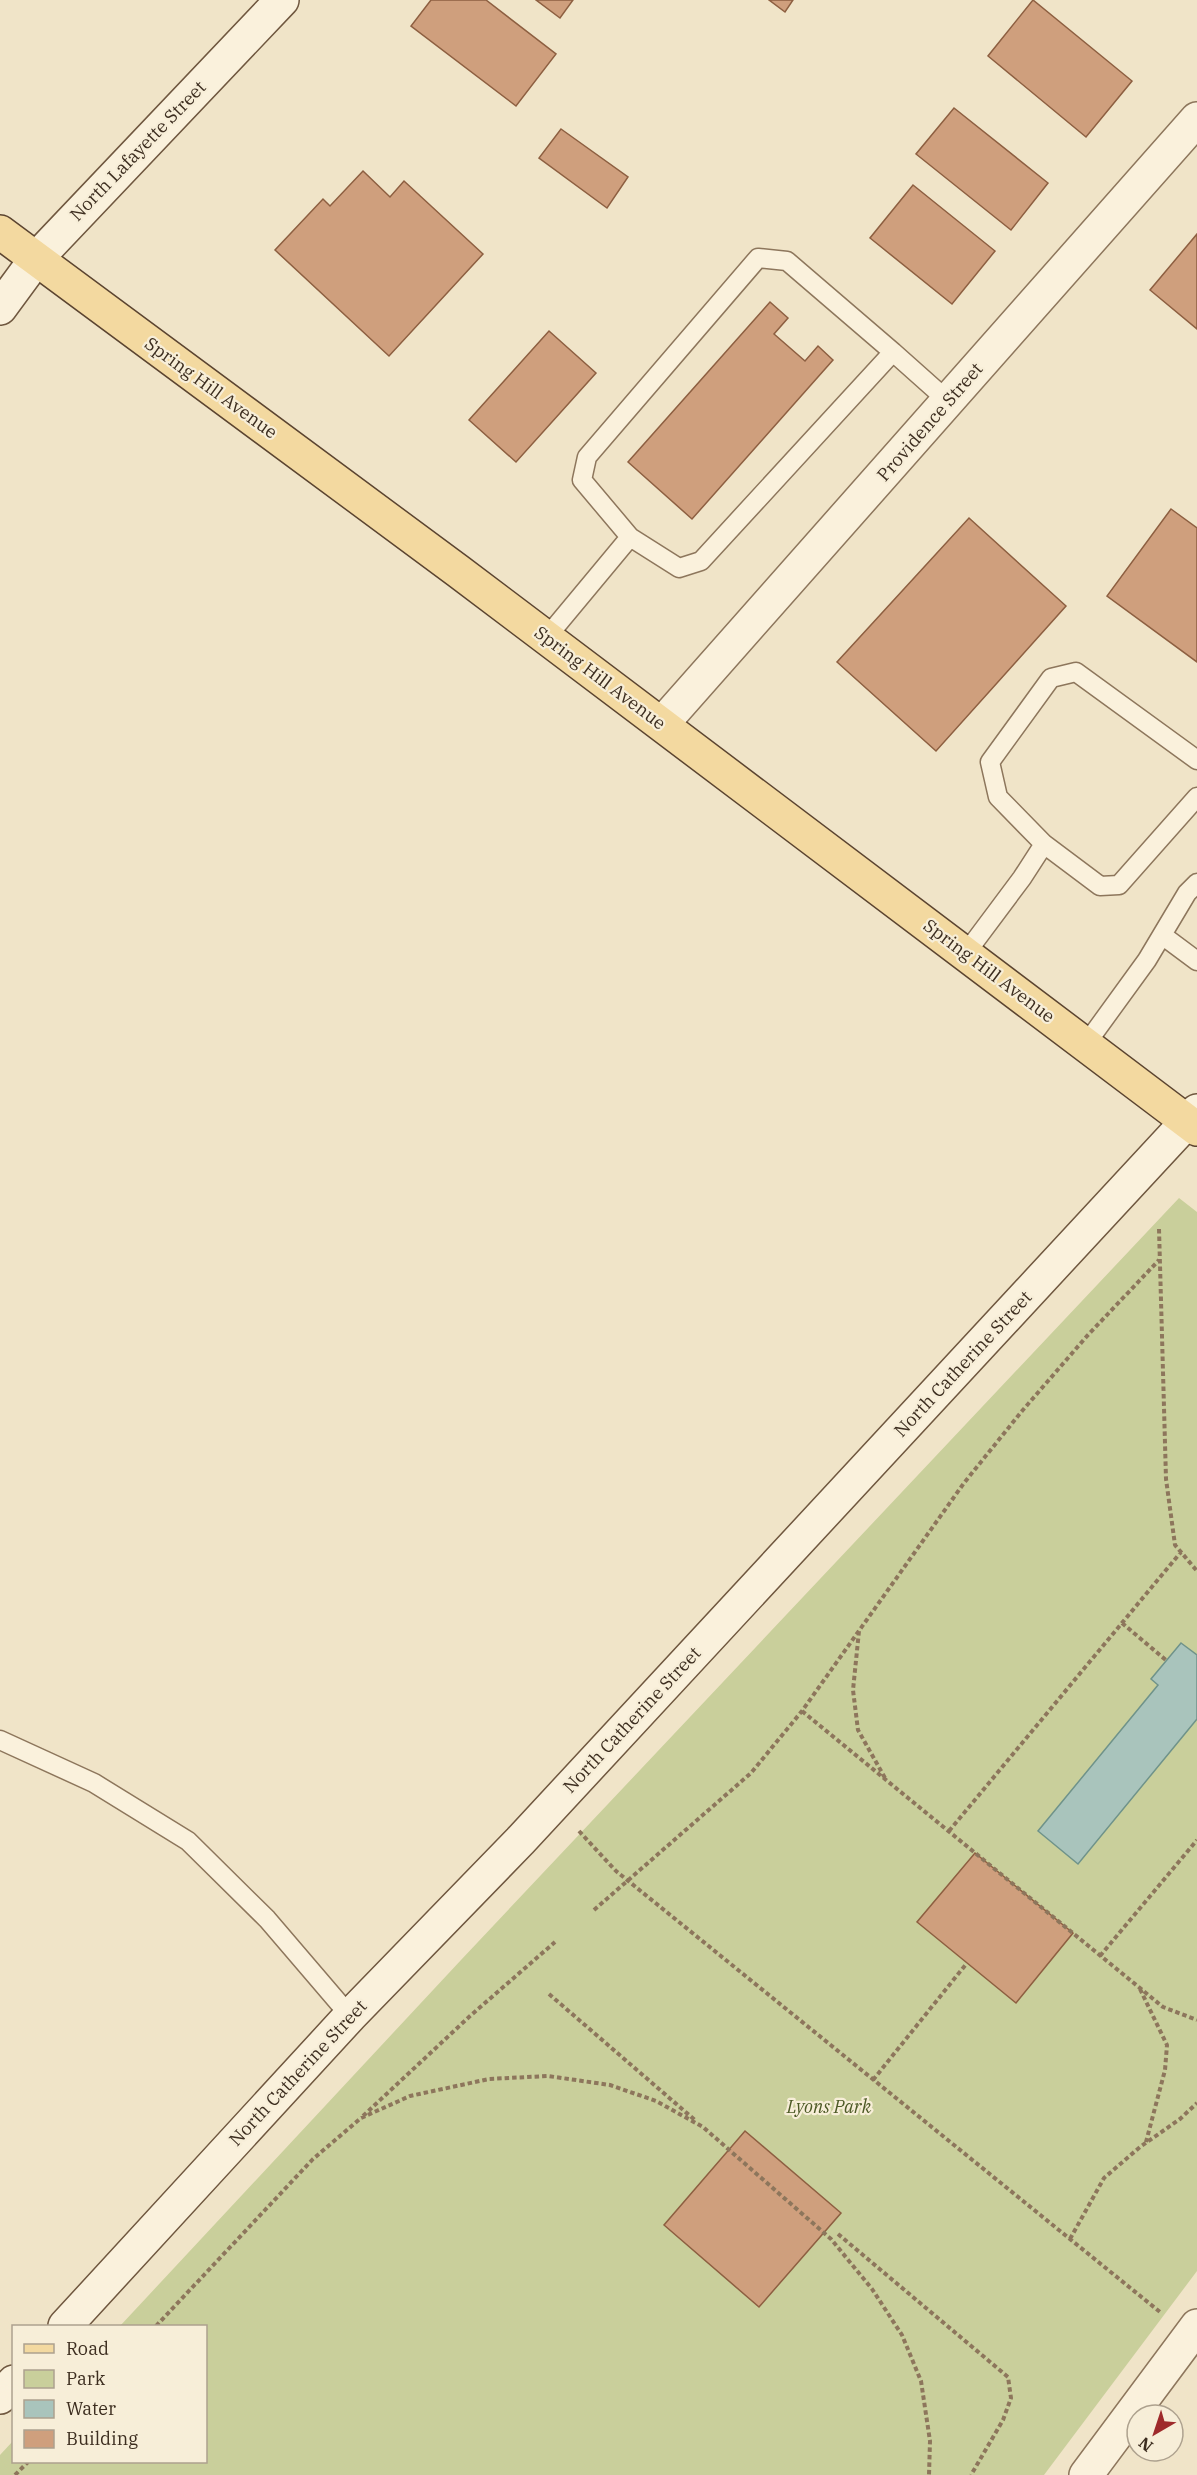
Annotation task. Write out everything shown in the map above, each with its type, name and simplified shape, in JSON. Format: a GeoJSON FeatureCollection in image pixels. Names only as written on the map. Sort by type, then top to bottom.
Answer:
{"type":"FeatureCollection","features":[{"type":"Feature","properties":{"kind":"main road","name":"Spring Hill Avenue"},"geometry":{"type":"LineString","coordinates":[[0,232],[662,724],[1086,1044],[1194,1120]]}},
{"type":"Feature","properties":{"kind":"street","name":"North Lafayette Street"},"geometry":{"type":"LineString","coordinates":[[0,308],[36,259],[282,0]]}},
{"type":"Feature","properties":{"kind":"street","name":"Providence Street"},"geometry":{"type":"LineString","coordinates":[[662,724],[1197,118]]}},
{"type":"Feature","properties":{"kind":"street","name":"North Catherine Street"},"geometry":{"type":"LineString","coordinates":[[66,2325],[350,2016],[554,1804],[1194,1120]]}},
{"type":"Feature","properties":{"kind":"street"},"geometry":{"type":"LineString","coordinates":[[1086,2475],[1197,2326]]}},
{"type":"Feature","properties":{"kind":"street"},"geometry":{"type":"LineString","coordinates":[[0,2397],[12,2384]]}},
{"type":"Feature","properties":{"kind":"lane"},"geometry":{"type":"LineString","coordinates":[[893,352],[701,561],[679,568],[630,537],[582,480],[587,457],[758,258],[787,261],[893,352],[948,401]]}},
{"type":"Feature","properties":{"kind":"lane"},"geometry":{"type":"LineString","coordinates":[[546,638],[630,537]]}},
{"type":"Feature","properties":{"kind":"lane"},"geometry":{"type":"LineString","coordinates":[[1197,760],[1076,672],[1051,678],[990,762],[998,797],[1044,844],[1100,886],[1119,885],[1197,797]]}},
{"type":"Feature","properties":{"kind":"lane"},"geometry":{"type":"LineString","coordinates":[[966,953],[1022,878],[1044,844]]}},
{"type":"Feature","properties":{"kind":"lane"},"geometry":{"type":"LineString","coordinates":[[1086,1044],[1142,967],[1187,893],[1197,883]]}},
{"type":"Feature","properties":{"kind":"lane"},"geometry":{"type":"LineString","coordinates":[[1162,935],[1197,961]]}},
{"type":"Feature","properties":{"kind":"lane"},"geometry":{"type":"LineString","coordinates":[[0,1740],[94,1783],[188,1841],[271,1924],[350,2016]]}},
{"type":"Feature","properties":{"kind":"path"},"geometry":{"type":"LineString","coordinates":[[1159,1229],[1166,1479],[1175,1545],[1197,1571]]}},
{"type":"Feature","properties":{"kind":"path"},"geometry":{"type":"LineString","coordinates":[[594,1910],[751,1773],[802,1711],[963,1483],[1087,1336],[1159,1260]]}},
{"type":"Feature","properties":{"kind":"path"},"geometry":{"type":"LineString","coordinates":[[949,1831],[1181,1552]]}},
{"type":"Feature","properties":{"kind":"path"},"geometry":{"type":"LineString","coordinates":[[1122,1623],[1167,1661]]}},
{"type":"Feature","properties":{"kind":"path"},"geometry":{"type":"LineString","coordinates":[[859,1630],[853,1690],[858,1730],[886,1780]]}},
{"type":"Feature","properties":{"kind":"path"},"geometry":{"type":"LineString","coordinates":[[802,1711],[1163,2007],[1197,2020]]}},
{"type":"Feature","properties":{"kind":"path"},"geometry":{"type":"LineString","coordinates":[[554,1804],[616,1871],[1164,2315]]}},
{"type":"Feature","properties":{"kind":"path"},"geometry":{"type":"LineString","coordinates":[[1100,1956],[1197,1840]]}},
{"type":"Feature","properties":{"kind":"path"},"geometry":{"type":"LineString","coordinates":[[157,2325],[313,2160],[470,2016],[555,1942]]}},
{"type":"Feature","properties":{"kind":"path"},"geometry":{"type":"LineString","coordinates":[[873,2079],[967,1963]]}},
{"type":"Feature","properties":{"kind":"path"},"geometry":{"type":"LineString","coordinates":[[1139,1988],[1167,2045],[1165,2070],[1146,2142]]}},
{"type":"Feature","properties":{"kind":"path"},"geometry":{"type":"LineString","coordinates":[[549,1994],[831,2239],[872,2289],[902,2335],[921,2382],[930,2441],[929,2475]]}},
{"type":"Feature","properties":{"kind":"path"},"geometry":{"type":"LineString","coordinates":[[361,2118],[410,2096],[489,2079],[548,2076],[610,2085],[656,2101],[703,2127]]}},
{"type":"Feature","properties":{"kind":"path"},"geometry":{"type":"LineString","coordinates":[[1070,2239],[1104,2178],[1197,2103]]}},
{"type":"Feature","properties":{"kind":"path"},"geometry":{"type":"LineString","coordinates":[[838,2234],[1008,2377],[1011,2398],[1003,2420],[970,2475]]}},
{"type":"Feature","properties":{"kind":"path"},"geometry":{"type":"LineString","coordinates":[[15,2475],[27,2463]]}},
{"type":"Feature","properties":{"kind":"green space","name":"Lyons Park"},"geometry":{"type":"Polygon","coordinates":[[[1179,1198],[1197,1212],[1197,2271],[1044,2475],[0,2475],[0,2455],[12,2442],[12,2463],[207,2463],[207,2325],[121,2325],[461,1960],[1179,1198]]]}},
{"type":"Feature","properties":{"kind":"water"},"geometry":{"type":"Polygon","coordinates":[[[1181,1643],[1197,1655],[1197,1719],[1078,1864],[1038,1831],[1158,1685],[1151,1679],[1181,1643]]]}},
{"type":"Feature","properties":{"kind":"building"},"geometry":{"type":"Polygon","coordinates":[[[431,0],[486,0],[556,54],[516,106],[411,26],[431,0]]]}},
{"type":"Feature","properties":{"kind":"building"},"geometry":{"type":"Polygon","coordinates":[[[536,0],[573,0],[560,18],[536,0]]]}},
{"type":"Feature","properties":{"kind":"building"},"geometry":{"type":"Polygon","coordinates":[[[769,0],[793,0],[785,12],[769,0]]]}},
{"type":"Feature","properties":{"kind":"building"},"geometry":{"type":"Polygon","coordinates":[[[1033,0],[1132,81],[1086,137],[988,56],[1033,0]]]}},
{"type":"Feature","properties":{"kind":"building"},"geometry":{"type":"Polygon","coordinates":[[[954,108],[1048,183],[1011,230],[916,154],[954,108]]]}},
{"type":"Feature","properties":{"kind":"building"},"geometry":{"type":"Polygon","coordinates":[[[561,129],[628,177],[607,208],[539,158],[561,129]]]}},
{"type":"Feature","properties":{"kind":"building"},"geometry":{"type":"Polygon","coordinates":[[[363,171],[390,197],[404,181],[483,254],[389,356],[275,250],[323,199],[330,206],[363,171]]]}},
{"type":"Feature","properties":{"kind":"building"},"geometry":{"type":"Polygon","coordinates":[[[913,185],[995,251],[952,304],[870,238],[913,185]]]}},
{"type":"Feature","properties":{"kind":"building"},"geometry":{"type":"Polygon","coordinates":[[[1197,234],[1197,329],[1150,290],[1197,234]]]}},
{"type":"Feature","properties":{"kind":"building"},"geometry":{"type":"Polygon","coordinates":[[[770,302],[788,318],[774,334],[805,361],[818,346],[833,360],[692,519],[628,462],[770,302]]]}},
{"type":"Feature","properties":{"kind":"building"},"geometry":{"type":"Polygon","coordinates":[[[549,331],[596,373],[516,462],[469,420],[549,331]]]}},
{"type":"Feature","properties":{"kind":"building"},"geometry":{"type":"Polygon","coordinates":[[[1171,509],[1197,528],[1197,662],[1107,596],[1171,509]]]}},
{"type":"Feature","properties":{"kind":"building"},"geometry":{"type":"Polygon","coordinates":[[[969,518],[1066,606],[936,751],[837,662],[969,518]]]}},
{"type":"Feature","properties":{"kind":"building"},"geometry":{"type":"Polygon","coordinates":[[[975,1853],[1073,1933],[1016,2003],[917,1922],[975,1853]]]}},
{"type":"Feature","properties":{"kind":"building"},"geometry":{"type":"Polygon","coordinates":[[[745,2131],[841,2213],[759,2307],[664,2225],[745,2131]]]}}]}
